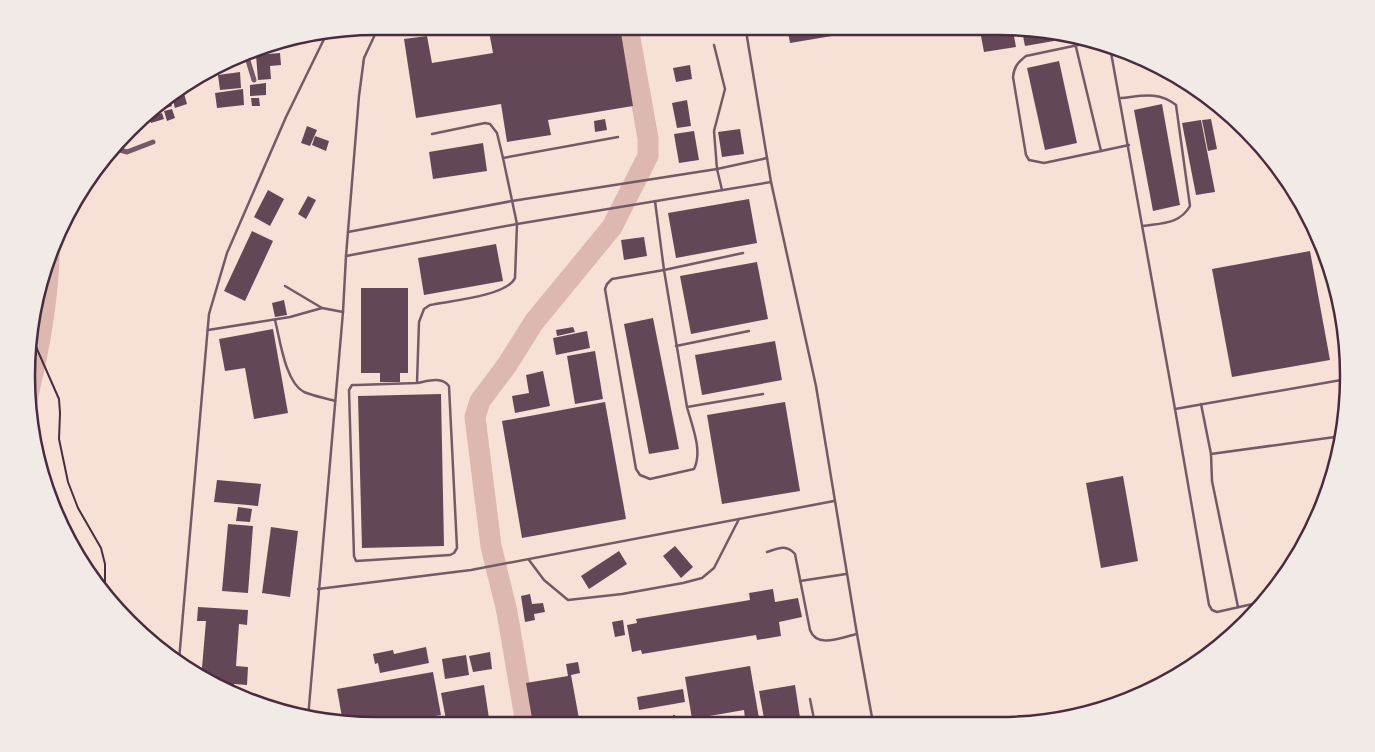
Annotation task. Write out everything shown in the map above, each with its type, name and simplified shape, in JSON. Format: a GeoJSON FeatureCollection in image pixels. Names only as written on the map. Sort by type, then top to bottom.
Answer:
{"type":"FeatureCollection","features":[{"type":"Feature","properties":{"kind":"street"},"geometry":{"type":"LineString","coordinates":[[248,60],[254,80]]}},
{"type":"Feature","properties":{"kind":"street"},"geometry":{"type":"LineString","coordinates":[[121,150],[127,152],[153,142]]}},
{"type":"Feature","properties":{"kind":"lane"},"geometry":{"type":"LineString","coordinates":[[309,710],[343,312],[359,96],[364,58],[375,35]]}},
{"type":"Feature","properties":{"kind":"lane"},"geometry":{"type":"LineString","coordinates":[[747,35],[771,182],[816,386],[856,634],[872,717]]}},
{"type":"Feature","properties":{"kind":"lane"},"geometry":{"type":"LineString","coordinates":[[179,654],[209,314],[227,253],[286,117],[324,39]]}},
{"type":"Feature","properties":{"kind":"lane"},"geometry":{"type":"LineString","coordinates":[[714,45],[725,89],[714,131],[717,169],[722,190]]}},
{"type":"Feature","properties":{"kind":"lane"},"geometry":{"type":"LineString","coordinates":[[1081,46],[1026,56],[1014,69],[1013,77],[1026,154],[1029,160],[1044,162],[1128,144]]}},
{"type":"Feature","properties":{"kind":"lane"},"geometry":{"type":"LineString","coordinates":[[1076,47],[1102,151]]}},
{"type":"Feature","properties":{"kind":"lane"},"geometry":{"type":"LineString","coordinates":[[1112,54],[1121,98],[1209,604],[1212,610],[1217,612],[1252,605]]}},
{"type":"Feature","properties":{"kind":"lane"},"geometry":{"type":"LineString","coordinates":[[1121,98],[1156,95],[1167,98],[1176,105],[1190,206],[1179,219],[1143,226]]}},
{"type":"Feature","properties":{"kind":"lane"},"geometry":{"type":"LineString","coordinates":[[417,383],[419,322],[424,309],[430,305],[498,291],[513,283],[515,278],[517,224],[497,133],[490,124],[486,123],[432,134]]}},
{"type":"Feature","properties":{"kind":"lane"},"geometry":{"type":"LineString","coordinates":[[503,158],[618,136]]}},
{"type":"Feature","properties":{"kind":"lane"},"geometry":{"type":"LineString","coordinates":[[348,232],[512,200],[717,169],[767,158]]}},
{"type":"Feature","properties":{"kind":"lane"},"geometry":{"type":"LineString","coordinates":[[346,256],[517,224],[771,182]]}},
{"type":"Feature","properties":{"kind":"lane"},"geometry":{"type":"LineString","coordinates":[[655,201],[664,270],[676,346],[687,407],[698,450],[697,464],[694,469],[650,479],[640,475],[636,469],[605,289],[612,279],[664,270],[743,253]]}},
{"type":"Feature","properties":{"kind":"lane"},"geometry":{"type":"LineString","coordinates":[[285,286],[322,308],[343,312]]}},
{"type":"Feature","properties":{"kind":"lane"},"geometry":{"type":"LineString","coordinates":[[208,330],[275,320],[322,308]]}},
{"type":"Feature","properties":{"kind":"lane"},"geometry":{"type":"LineString","coordinates":[[275,320],[292,380],[303,391],[335,401]]}},
{"type":"Feature","properties":{"kind":"lane"},"geometry":{"type":"LineString","coordinates":[[676,346],[749,331]]}},
{"type":"Feature","properties":{"kind":"lane"},"geometry":{"type":"LineString","coordinates":[[438,380],[446,382],[449,386],[457,548],[450,556],[356,561],[354,556],[349,390],[352,386],[357,385],[417,383],[438,380]]}},
{"type":"Feature","properties":{"kind":"lane"},"geometry":{"type":"LineString","coordinates":[[1175,409],[1340,380]]}},
{"type":"Feature","properties":{"kind":"lane"},"geometry":{"type":"LineString","coordinates":[[687,407],[763,394]]}},
{"type":"Feature","properties":{"kind":"lane"},"geometry":{"type":"LineString","coordinates":[[1201,404],[1211,454],[1212,480],[1238,607]]}},
{"type":"Feature","properties":{"kind":"lane"},"geometry":{"type":"LineString","coordinates":[[1211,454],[1334,437]]}},
{"type":"Feature","properties":{"kind":"lane"},"geometry":{"type":"LineString","coordinates":[[318,589],[471,570],[834,501]]}},
{"type":"Feature","properties":{"kind":"lane"},"geometry":{"type":"LineString","coordinates":[[528,560],[544,580],[568,600],[683,584],[702,578],[714,568],[739,519]]}},
{"type":"Feature","properties":{"kind":"lane"},"geometry":{"type":"LineString","coordinates":[[767,552],[784,547],[790,548],[795,554],[810,630],[815,639],[823,642],[856,634]]}},
{"type":"Feature","properties":{"kind":"lane"},"geometry":{"type":"LineString","coordinates":[[800,581],[846,574]]}},
{"type":"Feature","properties":{"kind":"lane"},"geometry":{"type":"LineString","coordinates":[[810,700],[813,717]]}},
{"type":"Feature","properties":{"kind":"path"},"geometry":{"type":"LineString","coordinates":[[37,348],[59,399],[59,439],[68,482],[78,508],[102,548],[105,564],[105,584]]}},
{"type":"Feature","properties":{"kind":"shaded area"},"geometry":{"type":"Polygon","coordinates":[[[60,250],[55,313],[37,407],[35,376],[38,331],[47,288],[60,250]]]}},
{"type":"Feature","properties":{"kind":"building"},"geometry":{"type":"Polygon","coordinates":[[[490,35],[621,35],[633,106],[548,120],[551,135],[507,142],[501,104],[416,118],[404,39],[427,36],[432,63],[493,53],[490,35]]]}},
{"type":"Feature","properties":{"kind":"building"},"geometry":{"type":"Polygon","coordinates":[[[788,35],[838,35],[790,43],[788,35]]]}},
{"type":"Feature","properties":{"kind":"building"},"geometry":{"type":"Polygon","coordinates":[[[981,36],[1014,36],[1016,47],[984,52],[981,36]]]}},
{"type":"Feature","properties":{"kind":"building"},"geometry":{"type":"Polygon","coordinates":[[[1023,36],[1054,41],[1025,46],[1023,36]]]}},
{"type":"Feature","properties":{"kind":"building"},"geometry":{"type":"Polygon","coordinates":[[[280,53],[281,65],[270,66],[271,79],[258,80],[256,57],[280,53]]]}},
{"type":"Feature","properties":{"kind":"building"},"geometry":{"type":"Polygon","coordinates":[[[1059,61],[1077,143],[1045,150],[1027,68],[1059,61]]]}},
{"type":"Feature","properties":{"kind":"building"},"geometry":{"type":"Polygon","coordinates":[[[690,65],[692,79],[676,82],[673,68],[690,65]]]}},
{"type":"Feature","properties":{"kind":"building"},"geometry":{"type":"Polygon","coordinates":[[[240,72],[241,88],[220,90],[218,75],[240,72]]]}},
{"type":"Feature","properties":{"kind":"building"},"geometry":{"type":"Polygon","coordinates":[[[266,83],[266,95],[250,96],[250,85],[266,83]]]}},
{"type":"Feature","properties":{"kind":"building"},"geometry":{"type":"Polygon","coordinates":[[[243,89],[244,105],[217,108],[215,93],[243,89]]]}},
{"type":"Feature","properties":{"kind":"building"},"geometry":{"type":"Polygon","coordinates":[[[184,94],[187,104],[175,108],[173,101],[184,94]]]}},
{"type":"Feature","properties":{"kind":"building"},"geometry":{"type":"Polygon","coordinates":[[[251,98],[259,98],[260,106],[252,106],[251,98]]]}},
{"type":"Feature","properties":{"kind":"building"},"geometry":{"type":"Polygon","coordinates":[[[687,100],[691,126],[677,128],[672,103],[687,100]]]}},
{"type":"Feature","properties":{"kind":"building"},"geometry":{"type":"Polygon","coordinates":[[[171,103],[172,106],[163,110],[171,103]]]}},
{"type":"Feature","properties":{"kind":"building"},"geometry":{"type":"Polygon","coordinates":[[[1162,104],[1180,205],[1153,211],[1134,110],[1162,104]]]}},
{"type":"Feature","properties":{"kind":"building"},"geometry":{"type":"Polygon","coordinates":[[[172,109],[175,118],[167,121],[164,111],[172,109]]]}},
{"type":"Feature","properties":{"kind":"building"},"geometry":{"type":"Polygon","coordinates":[[[162,113],[164,119],[151,123],[150,121],[162,113]]]}},
{"type":"Feature","properties":{"kind":"building"},"geometry":{"type":"Polygon","coordinates":[[[605,119],[607,130],[595,132],[594,121],[605,119]]]}},
{"type":"Feature","properties":{"kind":"building"},"geometry":{"type":"Polygon","coordinates":[[[1211,119],[1217,149],[1208,151],[1202,120],[1211,119]]]}},
{"type":"Feature","properties":{"kind":"building"},"geometry":{"type":"Polygon","coordinates":[[[1201,120],[1215,192],[1196,195],[1182,123],[1201,120]]]}},
{"type":"Feature","properties":{"kind":"building"},"geometry":{"type":"Polygon","coordinates":[[[307,126],[317,130],[310,146],[301,143],[307,126]]]}},
{"type":"Feature","properties":{"kind":"building"},"geometry":{"type":"Polygon","coordinates":[[[740,129],[744,154],[722,157],[718,132],[740,129]]]}},
{"type":"Feature","properties":{"kind":"building"},"geometry":{"type":"Polygon","coordinates":[[[694,131],[699,160],[679,163],[674,134],[694,131]]]}},
{"type":"Feature","properties":{"kind":"building"},"geometry":{"type":"Polygon","coordinates":[[[315,136],[329,141],[326,151],[312,145],[315,136]]]}},
{"type":"Feature","properties":{"kind":"building"},"geometry":{"type":"Polygon","coordinates":[[[483,143],[487,171],[433,179],[429,152],[483,143]]]}},
{"type":"Feature","properties":{"kind":"building"},"geometry":{"type":"Polygon","coordinates":[[[268,190],[284,199],[270,226],[254,217],[268,190]]]}},
{"type":"Feature","properties":{"kind":"building"},"geometry":{"type":"Polygon","coordinates":[[[308,196],[316,200],[306,219],[298,214],[308,196]]]}},
{"type":"Feature","properties":{"kind":"building"},"geometry":{"type":"Polygon","coordinates":[[[749,199],[757,243],[676,258],[668,213],[749,199]]]}},
{"type":"Feature","properties":{"kind":"building"},"geometry":{"type":"Polygon","coordinates":[[[252,231],[273,241],[245,301],[224,291],[252,231]]]}},
{"type":"Feature","properties":{"kind":"building"},"geometry":{"type":"Polygon","coordinates":[[[644,237],[647,256],[624,260],[621,240],[644,237]]]}},
{"type":"Feature","properties":{"kind":"building"},"geometry":{"type":"Polygon","coordinates":[[[496,244],[503,281],[424,295],[418,258],[496,244]]]}},
{"type":"Feature","properties":{"kind":"building"},"geometry":{"type":"Polygon","coordinates":[[[1310,251],[1330,360],[1232,377],[1212,269],[1310,251]]]}},
{"type":"Feature","properties":{"kind":"building"},"geometry":{"type":"Polygon","coordinates":[[[757,262],[768,319],[691,334],[680,276],[757,262]]]}},
{"type":"Feature","properties":{"kind":"building"},"geometry":{"type":"Polygon","coordinates":[[[361,288],[408,288],[408,373],[400,373],[400,382],[380,382],[380,373],[361,373],[361,288]]]}},
{"type":"Feature","properties":{"kind":"building"},"geometry":{"type":"Polygon","coordinates":[[[284,300],[287,315],[275,317],[272,303],[284,300]]]}},
{"type":"Feature","properties":{"kind":"building"},"geometry":{"type":"Polygon","coordinates":[[[653,318],[679,449],[649,454],[624,324],[653,318]]]}},
{"type":"Feature","properties":{"kind":"building"},"geometry":{"type":"Polygon","coordinates":[[[573,327],[575,332],[557,336],[556,330],[573,327]]]}},
{"type":"Feature","properties":{"kind":"building"},"geometry":{"type":"Polygon","coordinates":[[[273,329],[288,413],[254,419],[245,368],[225,371],[219,339],[273,329]]]}},
{"type":"Feature","properties":{"kind":"building"},"geometry":{"type":"Polygon","coordinates":[[[587,331],[590,348],[556,355],[553,338],[587,331]]]}},
{"type":"Feature","properties":{"kind":"building"},"geometry":{"type":"Polygon","coordinates":[[[775,341],[782,380],[702,395],[695,355],[775,341]]]}},
{"type":"Feature","properties":{"kind":"building"},"geometry":{"type":"Polygon","coordinates":[[[595,351],[603,399],[575,404],[567,356],[595,351]]]}},
{"type":"Feature","properties":{"kind":"building"},"geometry":{"type":"Polygon","coordinates":[[[543,371],[550,406],[515,413],[512,396],[529,393],[526,375],[543,371]]]}},
{"type":"Feature","properties":{"kind":"building"},"geometry":{"type":"Polygon","coordinates":[[[441,394],[444,546],[362,548],[358,396],[441,394]]]}},
{"type":"Feature","properties":{"kind":"building"},"geometry":{"type":"Polygon","coordinates":[[[605,402],[626,519],[522,538],[502,421],[605,402]]]}},
{"type":"Feature","properties":{"kind":"building"},"geometry":{"type":"Polygon","coordinates":[[[785,402],[800,491],[722,504],[707,415],[785,402]]]}},
{"type":"Feature","properties":{"kind":"building"},"geometry":{"type":"Polygon","coordinates":[[[1123,476],[1138,561],[1101,568],[1086,483],[1123,476]]]}},
{"type":"Feature","properties":{"kind":"building"},"geometry":{"type":"Polygon","coordinates":[[[217,480],[261,484],[258,506],[214,502],[217,480]]]}},
{"type":"Feature","properties":{"kind":"building"},"geometry":{"type":"Polygon","coordinates":[[[238,507],[252,509],[250,522],[236,521],[238,507]]]}},
{"type":"Feature","properties":{"kind":"building"},"geometry":{"type":"Polygon","coordinates":[[[228,524],[253,526],[248,593],[222,591],[228,524]]]}},
{"type":"Feature","properties":{"kind":"building"},"geometry":{"type":"Polygon","coordinates":[[[271,527],[298,531],[290,597],[262,593],[271,527]]]}},
{"type":"Feature","properties":{"kind":"building"},"geometry":{"type":"Polygon","coordinates":[[[675,546],[693,567],[681,578],[663,556],[675,546]]]}},
{"type":"Feature","properties":{"kind":"building"},"geometry":{"type":"Polygon","coordinates":[[[619,551],[627,564],[589,589],[581,576],[619,551]]]}},
{"type":"Feature","properties":{"kind":"building"},"geometry":{"type":"Polygon","coordinates":[[[773,589],[775,602],[798,598],[802,617],[779,622],[781,636],[757,640],[756,635],[642,654],[641,650],[632,652],[627,625],[637,623],[636,619],[750,600],[749,593],[773,589]]]}},
{"type":"Feature","properties":{"kind":"building"},"geometry":{"type":"Polygon","coordinates":[[[530,594],[532,604],[543,603],[545,612],[534,614],[535,620],[525,622],[521,596],[530,594]]]}},
{"type":"Feature","properties":{"kind":"building"},"geometry":{"type":"Polygon","coordinates":[[[198,607],[248,610],[247,625],[239,624],[236,666],[248,667],[247,685],[234,684],[234,686],[202,669],[206,621],[197,621],[198,607]]]}},
{"type":"Feature","properties":{"kind":"building"},"geometry":{"type":"Polygon","coordinates":[[[623,620],[625,635],[615,637],[612,622],[623,620]]]}},
{"type":"Feature","properties":{"kind":"building"},"geometry":{"type":"Polygon","coordinates":[[[426,647],[429,663],[380,673],[378,663],[375,664],[373,654],[393,650],[394,654],[426,647]]]}},
{"type":"Feature","properties":{"kind":"building"},"geometry":{"type":"Polygon","coordinates":[[[490,652],[492,669],[473,672],[469,656],[490,652]]]}},
{"type":"Feature","properties":{"kind":"building"},"geometry":{"type":"Polygon","coordinates":[[[466,655],[469,675],[445,679],[442,659],[466,655]]]}},
{"type":"Feature","properties":{"kind":"building"},"geometry":{"type":"Polygon","coordinates":[[[578,662],[580,673],[571,675],[579,717],[532,717],[526,683],[568,676],[566,664],[578,662]]]}},
{"type":"Feature","properties":{"kind":"building"},"geometry":{"type":"Polygon","coordinates":[[[750,666],[759,717],[745,717],[744,710],[704,717],[692,717],[685,677],[750,666]]]}},
{"type":"Feature","properties":{"kind":"building"},"geometry":{"type":"Polygon","coordinates":[[[433,672],[441,715],[429,717],[376,717],[342,715],[337,689],[433,672]]]}},
{"type":"Feature","properties":{"kind":"building"},"geometry":{"type":"Polygon","coordinates":[[[484,685],[489,717],[446,717],[441,693],[484,685]]]}},
{"type":"Feature","properties":{"kind":"building"},"geometry":{"type":"Polygon","coordinates":[[[795,685],[800,717],[764,717],[759,691],[795,685]]]}},
{"type":"Feature","properties":{"kind":"building"},"geometry":{"type":"Polygon","coordinates":[[[683,689],[685,702],[639,710],[637,697],[683,689]]]}},
{"type":"Feature","properties":{"kind":"waterway"},"geometry":{"type":"LineString","coordinates":[[525,717],[507,612],[491,546],[475,417],[480,401],[507,365],[534,322],[612,227],[648,156],[648,138],[629,35]]}}]}
